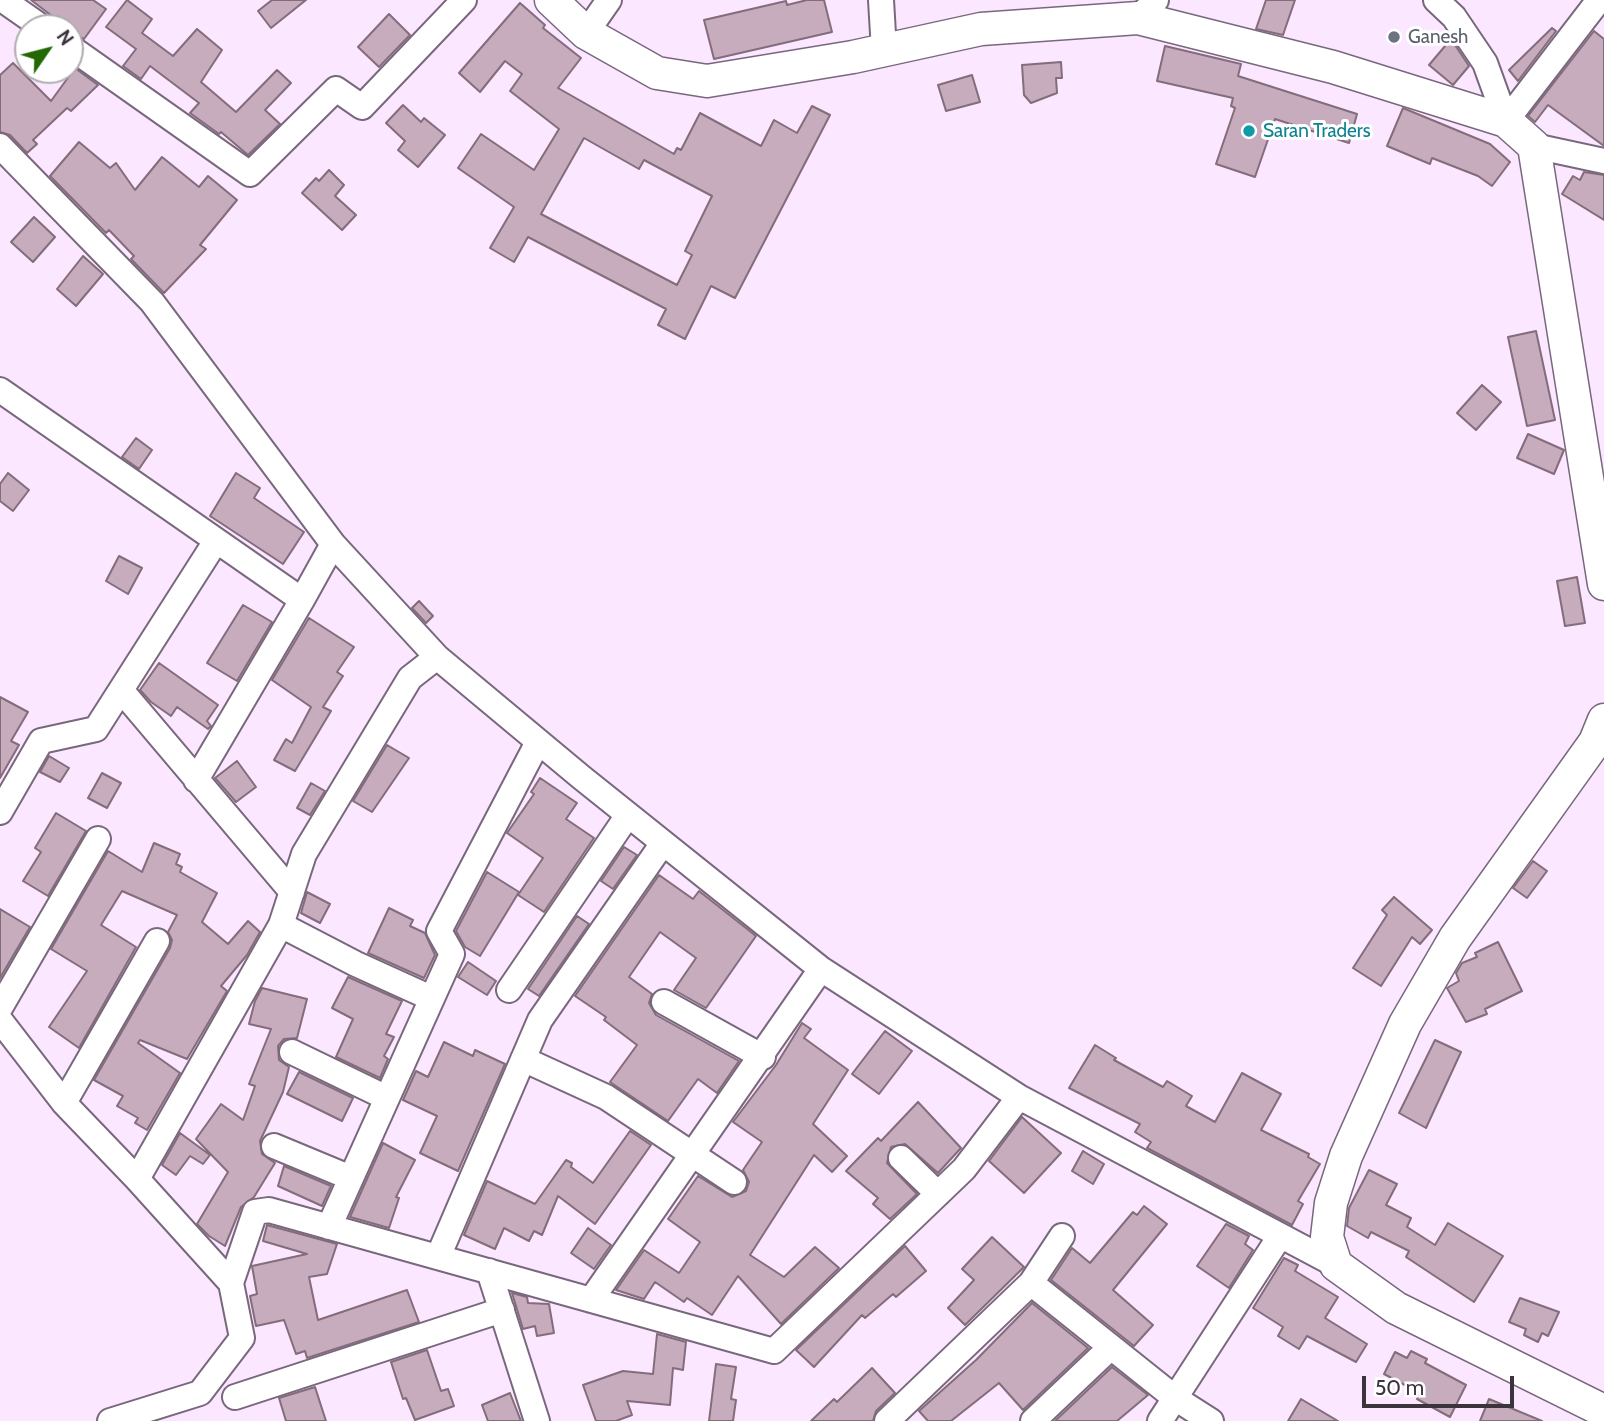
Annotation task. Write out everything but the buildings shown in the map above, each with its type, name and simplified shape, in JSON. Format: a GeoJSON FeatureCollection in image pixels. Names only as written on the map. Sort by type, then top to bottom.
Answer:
{"type":"FeatureCollection","features":[{"type":"Feature","properties":{"kind":"main road"},"geometry":{"type":"LineString","coordinates":[[551,0],[586,33],[657,72],[707,81],[884,51],[981,29],[1147,9],[1506,121],[1534,146],[1604,584]]}},
{"type":"Feature","properties":{"kind":"main road"},"geometry":{"type":"LineString","coordinates":[[1604,720],[1595,742],[1455,938],[1405,1024],[1346,1156],[1331,1203],[1327,1237],[1336,1265],[1396,1308],[1604,1411]]}},
{"type":"Feature","properties":{"kind":"street"},"geometry":{"type":"LineString","coordinates":[[3,0],[23,14]]}},
{"type":"Feature","properties":{"kind":"street"},"geometry":{"type":"LineString","coordinates":[[84,57],[250,174],[336,89],[362,107],[464,0]]}},
{"type":"Feature","properties":{"kind":"street"},"geometry":{"type":"LineString","coordinates":[[586,33],[609,0]]}},
{"type":"Feature","properties":{"kind":"street"},"geometry":{"type":"LineString","coordinates":[[881,0],[884,51]]}},
{"type":"Feature","properties":{"kind":"street"},"geometry":{"type":"LineString","coordinates":[[1436,0],[1454,17],[1485,63],[1506,121]]}},
{"type":"Feature","properties":{"kind":"street"},"geometry":{"type":"LineString","coordinates":[[1506,121],[1599,0]]}},
{"type":"Feature","properties":{"kind":"street"},"geometry":{"type":"LineString","coordinates":[[0,146],[152,302],[333,544],[437,657],[628,815],[821,969],[1019,1097],[1336,1265]]}},
{"type":"Feature","properties":{"kind":"street"},"geometry":{"type":"LineString","coordinates":[[1534,146],[1604,160]]}},
{"type":"Feature","properties":{"kind":"street"},"geometry":{"type":"LineString","coordinates":[[0,390],[302,600]]}},
{"type":"Feature","properties":{"kind":"street"},"geometry":{"type":"LineString","coordinates":[[0,812],[41,741],[96,729],[216,541]]}},
{"type":"Feature","properties":{"kind":"street"},"geometry":{"type":"LineString","coordinates":[[196,780],[333,544]]}},
{"type":"Feature","properties":{"kind":"street"},"geometry":{"type":"LineString","coordinates":[[137,1179],[281,925],[303,854],[410,678],[437,657]]}},
{"type":"Feature","properties":{"kind":"street"},"geometry":{"type":"LineString","coordinates":[[121,690],[292,892]]}},
{"type":"Feature","properties":{"kind":"street"},"geometry":{"type":"LineString","coordinates":[[329,1227],[452,954],[439,931],[538,741]]}},
{"type":"Feature","properties":{"kind":"street"},"geometry":{"type":"LineString","coordinates":[[509,990],[628,815]]}},
{"type":"Feature","properties":{"kind":"street"},"geometry":{"type":"LineString","coordinates":[[0,1008],[98,839]]}},
{"type":"Feature","properties":{"kind":"street"},"geometry":{"type":"LineString","coordinates":[[438,1257],[540,1020],[663,843]]}},
{"type":"Feature","properties":{"kind":"street"},"geometry":{"type":"LineString","coordinates":[[281,925],[356,964],[431,998]]}},
{"type":"Feature","properties":{"kind":"street"},"geometry":{"type":"LineString","coordinates":[[64,1103],[157,941]]}},
{"type":"Feature","properties":{"kind":"street"},"geometry":{"type":"LineString","coordinates":[[591,1300],[763,1057],[821,969]]}},
{"type":"Feature","properties":{"kind":"street"},"geometry":{"type":"LineString","coordinates":[[664,1002],[763,1057]]}},
{"type":"Feature","properties":{"kind":"street"},"geometry":{"type":"LineString","coordinates":[[0,1020],[64,1103],[231,1283]]}},
{"type":"Feature","properties":{"kind":"street"},"geometry":{"type":"LineString","coordinates":[[292,1052],[387,1098]]}},
{"type":"Feature","properties":{"kind":"street"},"geometry":{"type":"LineString","coordinates":[[523,1059],[606,1097],[734,1182]]}},
{"type":"Feature","properties":{"kind":"street"},"geometry":{"type":"LineString","coordinates":[[110,1421],[165,1413],[200,1393],[242,1338],[231,1283],[255,1212],[269,1210],[774,1351],[964,1169],[1019,1097]]}},
{"type":"Feature","properties":{"kind":"street"},"geometry":{"type":"LineString","coordinates":[[274,1146],[351,1178]]}},
{"type":"Feature","properties":{"kind":"street"},"geometry":{"type":"LineString","coordinates":[[901,1158],[938,1194]]}},
{"type":"Feature","properties":{"kind":"street"},"geometry":{"type":"LineString","coordinates":[[887,1421],[1031,1283],[1062,1236]]}},
{"type":"Feature","properties":{"kind":"street"},"geometry":{"type":"LineString","coordinates":[[1160,1421],[1280,1236]]}},
{"type":"Feature","properties":{"kind":"street"},"geometry":{"type":"LineString","coordinates":[[489,1271],[537,1421]]}},
{"type":"Feature","properties":{"kind":"street"},"geometry":{"type":"LineString","coordinates":[[1031,1283],[1175,1398],[1211,1421]]}},
{"type":"Feature","properties":{"kind":"street"},"geometry":{"type":"LineString","coordinates":[[234,1397],[502,1310]]}},
{"type":"Feature","properties":{"kind":"street"},"geometry":{"type":"LineString","coordinates":[[1033,1421],[1111,1347]]}},
{"type":"Feature","properties":{"kind":"place","name":"Ganesh"},"geometry":{"type":"Point","coordinates":[1394,37]}},
{"type":"Feature","properties":{"kind":"place","name":"Saran Traders"},"geometry":{"type":"Point","coordinates":[1249,131]}}]}
